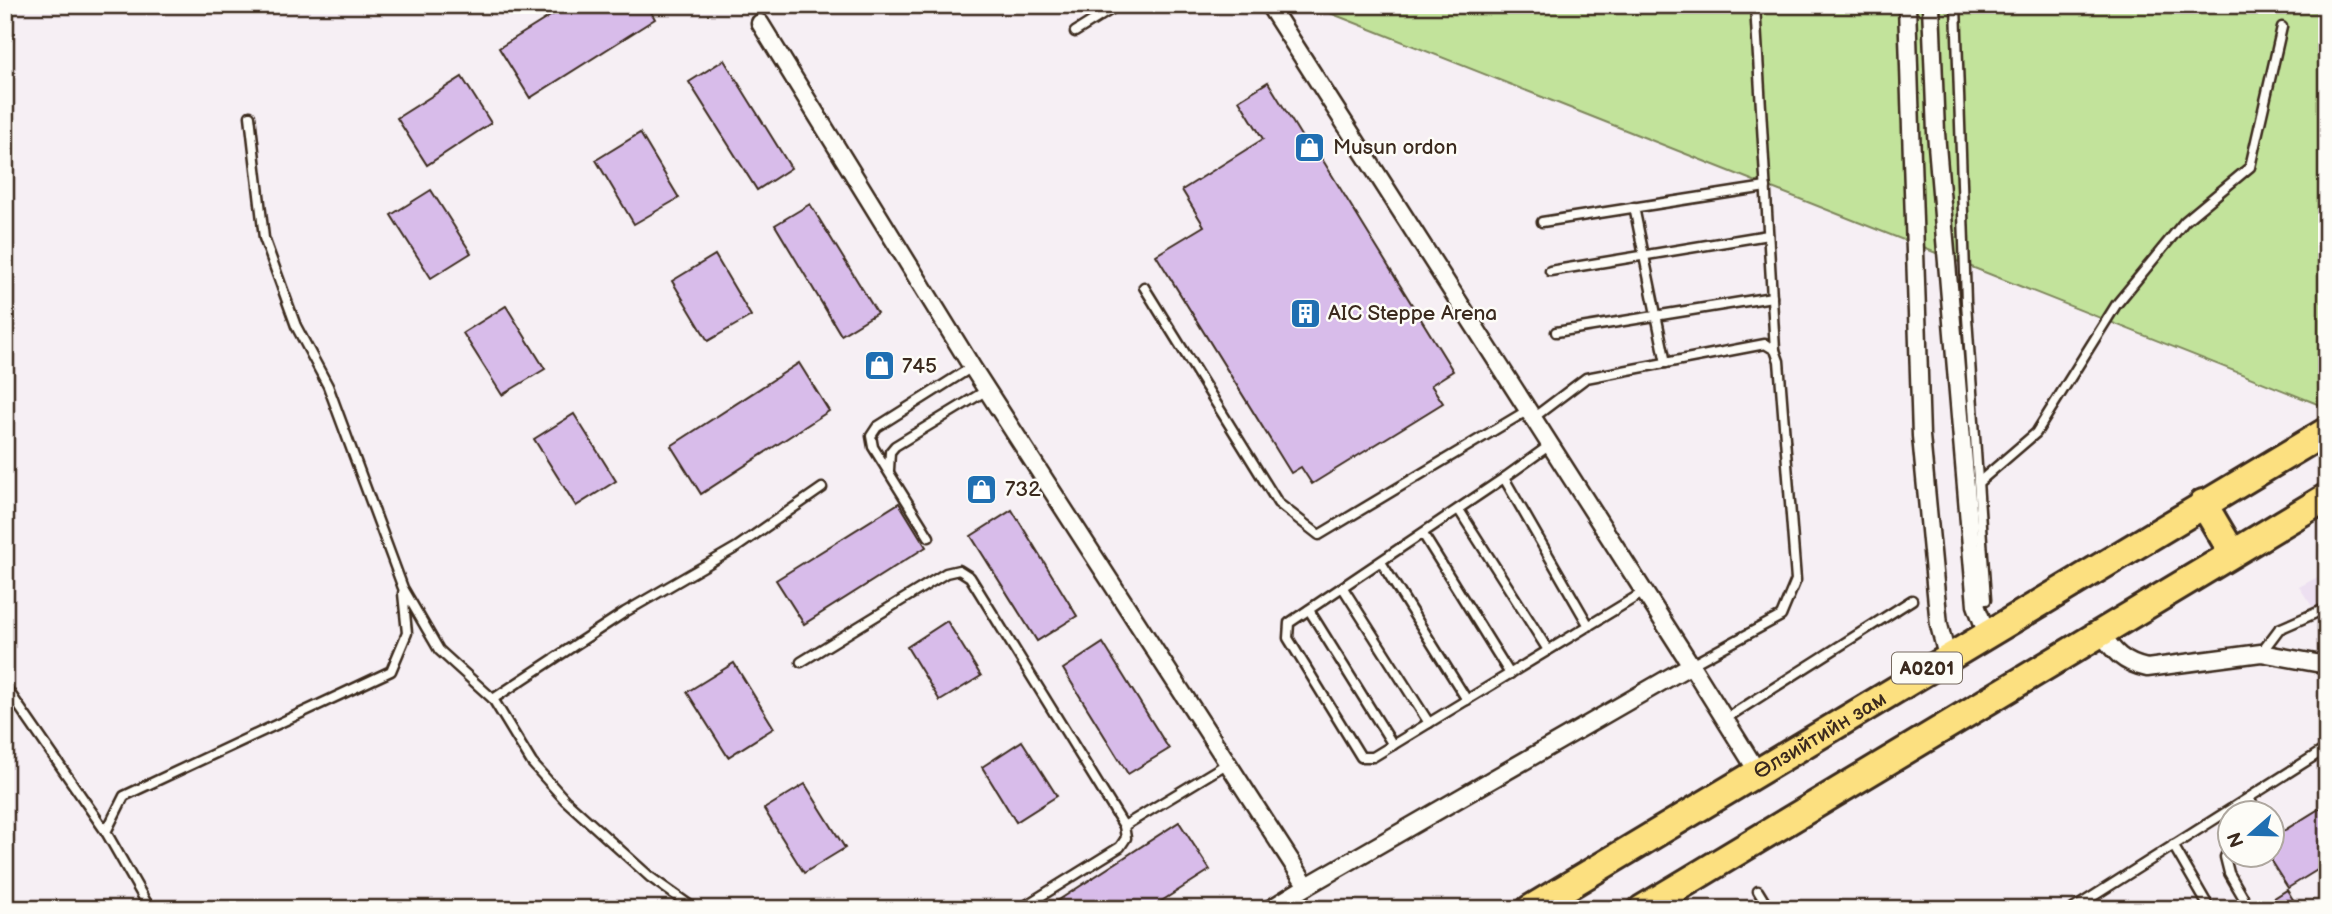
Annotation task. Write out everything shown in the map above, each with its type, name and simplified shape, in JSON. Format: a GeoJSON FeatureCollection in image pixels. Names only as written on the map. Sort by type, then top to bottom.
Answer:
{"type":"FeatureCollection","features":[{"type":"Feature","properties":{"kind":"highway","name":"Өлзийтийн зам"},"geometry":{"type":"LineString","coordinates":[[1530,909],[1759,774],[1986,632],[2327,431]]}},
{"type":"Feature","properties":{"kind":"highway","name":"A0201"},"geometry":{"type":"LineString","coordinates":[[1642,909],[2327,497]]}},
{"type":"Feature","properties":{"kind":"highway"},"geometry":{"type":"LineString","coordinates":[[2203,503],[2232,552]]}},
{"type":"Feature","properties":{"kind":"street"},"geometry":{"type":"LineString","coordinates":[[1269,5],[1759,774]]}},
{"type":"Feature","properties":{"kind":"street"},"geometry":{"type":"LineString","coordinates":[[1906,5],[1921,436],[1939,625],[1947,656]]}},
{"type":"Feature","properties":{"kind":"street"},"geometry":{"type":"LineString","coordinates":[[1931,5],[1936,133],[1976,605],[1986,632]]}},
{"type":"Feature","properties":{"kind":"street"},"geometry":{"type":"LineString","coordinates":[[760,23],[972,367],[1307,886]]}},
{"type":"Feature","properties":{"kind":"street"},"geometry":{"type":"LineString","coordinates":[[2100,632],[2122,659],[2129,664],[2147,668],[2261,653],[2327,665]]}},
{"type":"Feature","properties":{"kind":"street"},"geometry":{"type":"LineString","coordinates":[[1270,909],[1691,665]]}},
{"type":"Feature","properties":{"kind":"lane"},"geometry":{"type":"LineString","coordinates":[[1075,32],[1118,5]]}},
{"type":"Feature","properties":{"kind":"lane"},"geometry":{"type":"LineString","coordinates":[[1691,665],[1781,616],[1796,580],[1779,361],[1775,350],[1755,5]]}},
{"type":"Feature","properties":{"kind":"lane"},"geometry":{"type":"LineString","coordinates":[[1956,5],[1966,302],[1986,600]]}},
{"type":"Feature","properties":{"kind":"lane"},"geometry":{"type":"LineString","coordinates":[[1979,482],[2036,433],[2116,304],[2185,221],[2250,167],[2282,27]]}},
{"type":"Feature","properties":{"kind":"lane"},"geometry":{"type":"LineString","coordinates":[[250,116],[264,237],[296,326],[328,386],[403,588],[439,650],[493,699],[532,763],[565,800],[650,877],[695,909]]}},
{"type":"Feature","properties":{"kind":"lane"},"geometry":{"type":"LineString","coordinates":[[1542,222],[1766,187]]}},
{"type":"Feature","properties":{"kind":"lane"},"geometry":{"type":"LineString","coordinates":[[1634,207],[1666,363]]}},
{"type":"Feature","properties":{"kind":"lane"},"geometry":{"type":"LineString","coordinates":[[1550,271],[1768,235]]}},
{"type":"Feature","properties":{"kind":"lane"},"geometry":{"type":"LineString","coordinates":[[1144,287],[1278,503],[1319,535],[1530,414],[1586,378],[1765,344],[1775,350]]}},
{"type":"Feature","properties":{"kind":"lane"},"geometry":{"type":"LineString","coordinates":[[1556,332],[1772,297]]}},
{"type":"Feature","properties":{"kind":"lane"},"geometry":{"type":"LineString","coordinates":[[929,537],[873,447],[872,436],[877,427],[972,367]]}},
{"type":"Feature","properties":{"kind":"lane"},"geometry":{"type":"LineString","coordinates":[[890,474],[890,453],[895,446],[987,390]]}},
{"type":"Feature","properties":{"kind":"lane"},"geometry":{"type":"LineString","coordinates":[[1550,445],[1460,510],[1289,624],[1288,638],[1361,757],[1373,757],[1644,592]]}},
{"type":"Feature","properties":{"kind":"lane"},"geometry":{"type":"LineString","coordinates":[[1503,478],[1589,626]]}},
{"type":"Feature","properties":{"kind":"lane"},"geometry":{"type":"LineString","coordinates":[[493,699],[625,612],[737,547],[822,488]]}},
{"type":"Feature","properties":{"kind":"lane"},"geometry":{"type":"LineString","coordinates":[[1460,510],[1548,650]]}},
{"type":"Feature","properties":{"kind":"lane"},"geometry":{"type":"LineString","coordinates":[[1423,534],[1510,674]]}},
{"type":"Feature","properties":{"kind":"lane"},"geometry":{"type":"LineString","coordinates":[[1381,562],[1467,700]]}},
{"type":"Feature","properties":{"kind":"lane"},"geometry":{"type":"LineString","coordinates":[[801,662],[946,573],[959,570],[970,577],[1124,826],[1126,838],[1120,847],[1020,909]]}},
{"type":"Feature","properties":{"kind":"lane"},"geometry":{"type":"LineString","coordinates":[[106,832],[124,796],[391,671],[407,634],[403,588]]}},
{"type":"Feature","properties":{"kind":"lane"},"geometry":{"type":"LineString","coordinates":[[1343,588],[1429,723]]}},
{"type":"Feature","properties":{"kind":"lane"},"geometry":{"type":"LineString","coordinates":[[1726,719],[1912,600]]}},
{"type":"Feature","properties":{"kind":"lane"},"geometry":{"type":"LineString","coordinates":[[2261,653],[2279,629],[2327,608]]}},
{"type":"Feature","properties":{"kind":"lane"},"geometry":{"type":"LineString","coordinates":[[1309,610],[1393,745]]}},
{"type":"Feature","properties":{"kind":"lane"},"geometry":{"type":"LineString","coordinates":[[5,686],[106,832],[150,909]]}},
{"type":"Feature","properties":{"kind":"lane"},"geometry":{"type":"LineString","coordinates":[[2073,909],[2327,748]]}},
{"type":"Feature","properties":{"kind":"lane"},"geometry":{"type":"LineString","coordinates":[[1124,826],[1228,763]]}},
{"type":"Feature","properties":{"kind":"lane"},"geometry":{"type":"LineString","coordinates":[[2174,845],[2210,909]]}},
{"type":"Feature","properties":{"kind":"lane"},"geometry":{"type":"LineString","coordinates":[[2228,869],[2244,897]]}},
{"type":"Feature","properties":{"kind":"lane"},"geometry":{"type":"LineString","coordinates":[[1758,891],[1769,909]]}},
{"type":"Feature","properties":{"kind":"shaded area"},"geometry":{"type":"Polygon","coordinates":[[[2327,572],[2327,628],[2299,587],[2327,572]]]}},
{"type":"Feature","properties":{"kind":"green space"},"geometry":{"type":"Polygon","coordinates":[[[1310,5],[2327,5],[2327,407],[2325,407],[1310,5]]]}},
{"type":"Feature","properties":{"kind":"building"},"geometry":{"type":"Polygon","coordinates":[[[568,5],[647,5],[655,19],[530,98],[499,48],[568,5]]]}},
{"type":"Feature","properties":{"kind":"building"},"geometry":{"type":"Polygon","coordinates":[[[724,60],[791,168],[757,190],[689,82],[724,60]]]}},
{"type":"Feature","properties":{"kind":"building"},"geometry":{"type":"Polygon","coordinates":[[[462,77],[491,123],[427,165],[397,118],[462,77]]]}},
{"type":"Feature","properties":{"kind":"building","name":"AIC Steppe Arena"},"geometry":{"type":"Polygon","coordinates":[[[1268,82],[1314,157],[1319,154],[1453,371],[1431,385],[1443,403],[1312,484],[1301,467],[1291,473],[1156,255],[1204,226],[1182,190],[1263,139],[1239,100],[1268,82]]]}},
{"type":"Feature","properties":{"kind":"building"},"geometry":{"type":"Polygon","coordinates":[[[640,133],[679,198],[634,224],[596,160],[640,133]]]}},
{"type":"Feature","properties":{"kind":"building"},"geometry":{"type":"Polygon","coordinates":[[[431,190],[471,253],[431,278],[391,215],[431,190]]]}},
{"type":"Feature","properties":{"kind":"building"},"geometry":{"type":"Polygon","coordinates":[[[810,204],[877,313],[841,335],[775,225],[810,204]]]}},
{"type":"Feature","properties":{"kind":"building"},"geometry":{"type":"Polygon","coordinates":[[[715,255],[751,316],[708,341],[672,281],[715,255]]]}},
{"type":"Feature","properties":{"kind":"building"},"geometry":{"type":"Polygon","coordinates":[[[506,306],[545,369],[502,395],[463,333],[506,306]]]}},
{"type":"Feature","properties":{"kind":"building"},"geometry":{"type":"Polygon","coordinates":[[[799,363],[829,411],[701,494],[671,446],[799,363]]]}},
{"type":"Feature","properties":{"kind":"building"},"geometry":{"type":"Polygon","coordinates":[[[574,414],[616,481],[576,506],[534,439],[574,414]]]}},
{"type":"Feature","properties":{"kind":"building"},"geometry":{"type":"Polygon","coordinates":[[[899,503],[926,547],[804,624],[776,580],[899,503]]]}},
{"type":"Feature","properties":{"kind":"building"},"geometry":{"type":"Polygon","coordinates":[[[1012,510],[1077,616],[1037,641],[971,536],[1012,510]]]}},
{"type":"Feature","properties":{"kind":"building"},"geometry":{"type":"Polygon","coordinates":[[[947,621],[981,676],[940,701],[907,647],[947,621]]]}},
{"type":"Feature","properties":{"kind":"building"},"geometry":{"type":"Polygon","coordinates":[[[1103,643],[1169,749],[1128,774],[1063,669],[1103,643]]]}},
{"type":"Feature","properties":{"kind":"building"},"geometry":{"type":"Polygon","coordinates":[[[734,663],[774,728],[728,757],[687,692],[734,663]]]}},
{"type":"Feature","properties":{"kind":"building"},"geometry":{"type":"Polygon","coordinates":[[[1022,741],[1057,796],[1016,822],[982,767],[1022,741]]]}},
{"type":"Feature","properties":{"kind":"building"},"geometry":{"type":"Polygon","coordinates":[[[805,784],[845,848],[804,873],[764,809],[805,784]]]}},
{"type":"Feature","properties":{"kind":"building"},"geometry":{"type":"Polygon","coordinates":[[[2327,804],[2327,864],[2288,888],[2276,869],[2286,869],[2286,829],[2327,804]]]}},
{"type":"Feature","properties":{"kind":"building"},"geometry":{"type":"Polygon","coordinates":[[[1179,822],[1210,870],[1149,909],[1045,909],[1179,822]]]}},
{"type":"Feature","properties":{"kind":"building"},"geometry":{"type":"Polygon","coordinates":[[[2287,890],[2299,909],[2257,909],[2287,890]]]}},
{"type":"Feature","properties":{"kind":"place","name":"Musun ordon"},"geometry":{"type":"Point","coordinates":[1310,147]}},
{"type":"Feature","properties":{"kind":"place","name":"AIC Steppe Arena"},"geometry":{"type":"Point","coordinates":[1305,313]}},
{"type":"Feature","properties":{"kind":"place","name":"745"},"geometry":{"type":"Point","coordinates":[879,366]}},
{"type":"Feature","properties":{"kind":"place","name":"732"},"geometry":{"type":"Point","coordinates":[982,489]}}]}
